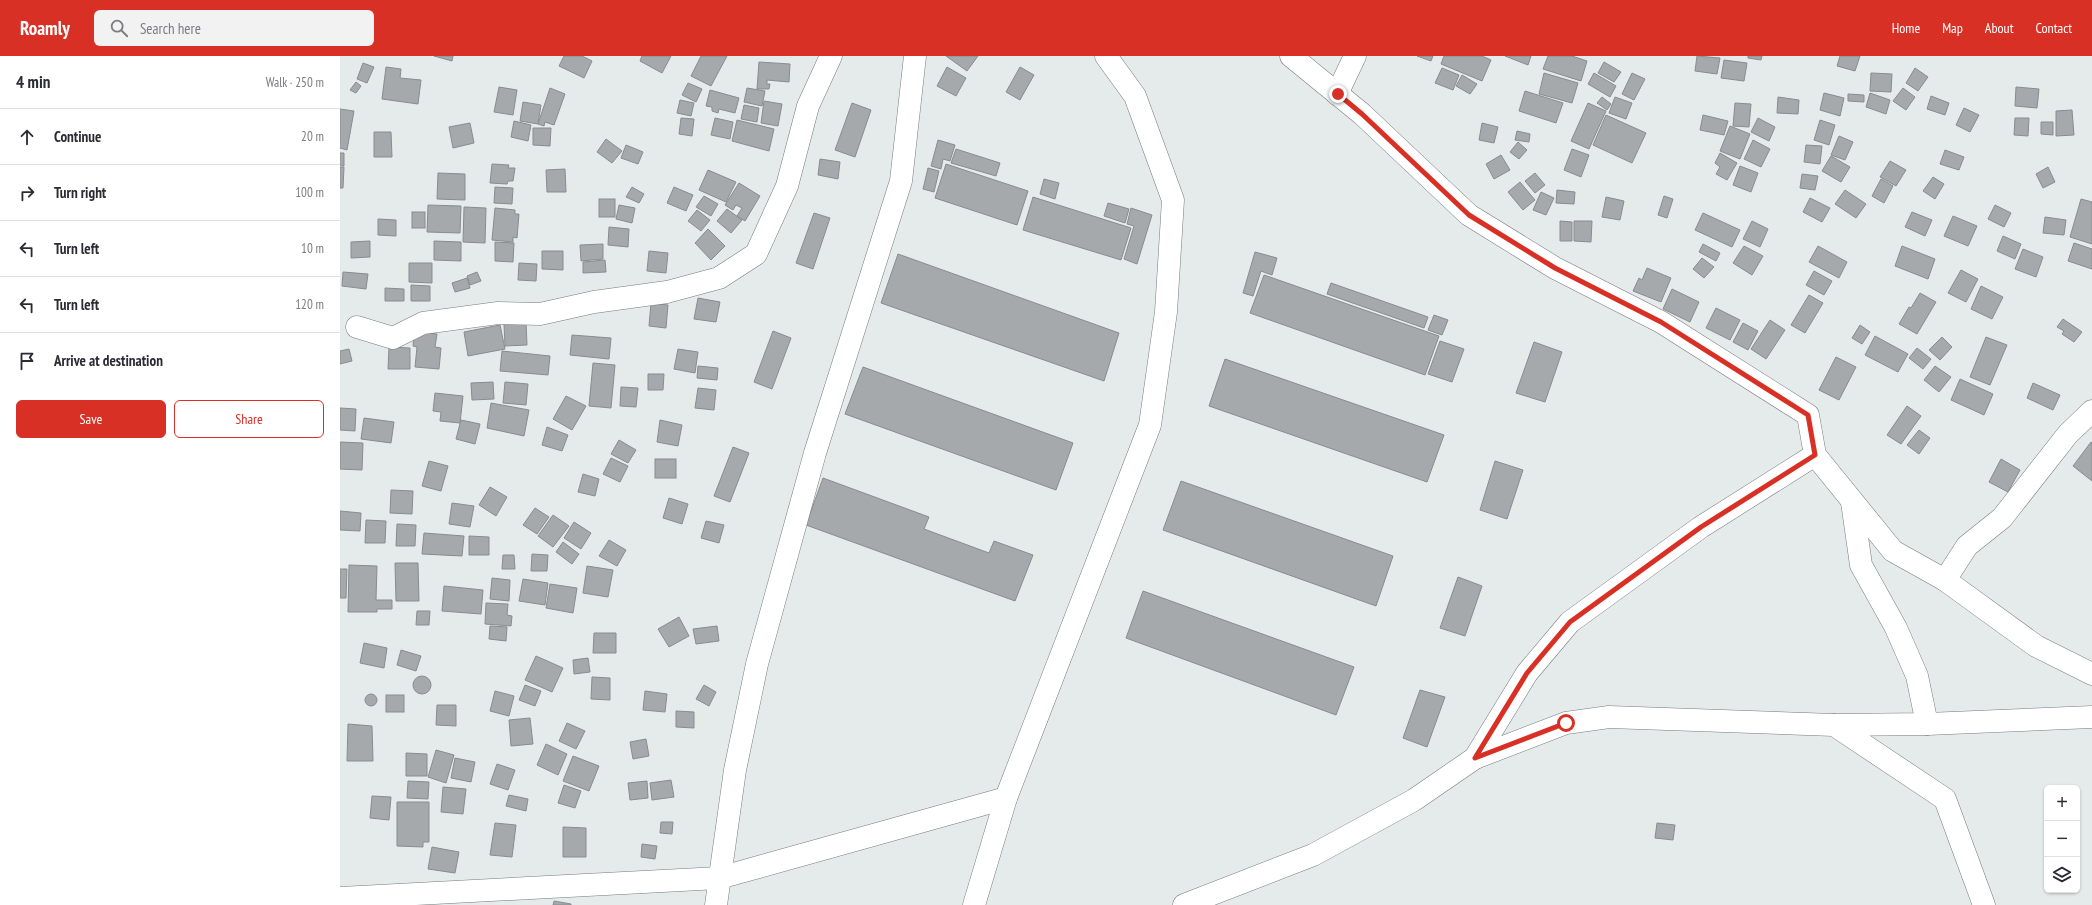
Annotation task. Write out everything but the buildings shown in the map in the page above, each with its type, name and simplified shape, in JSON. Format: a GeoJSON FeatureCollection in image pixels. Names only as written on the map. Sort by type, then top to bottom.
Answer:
{"type":"FeatureCollection","features":[{"type":"Feature","properties":{"kind":"street"},"geometry":{"type":"LineString","coordinates":[[357,326],[393,338],[423,323],[498,313],[540,314],[594,302],[667,292],[719,278],[756,254],[788,186],[808,106],[831,56]]}},
{"type":"Feature","properties":{"kind":"street"},"geometry":{"type":"LineString","coordinates":[[716,905],[735,770],[757,664],[815,453],[901,180],[915,56]]}},
{"type":"Feature","properties":{"kind":"street"},"geometry":{"type":"LineString","coordinates":[[974,905],[1006,798],[1150,425],[1166,312],[1173,200],[1135,96],[1106,56]]}},
{"type":"Feature","properties":{"kind":"street"},"geometry":{"type":"LineString","coordinates":[[1291,56],[1362,114],[1469,215],[1555,268],[1661,322],[1808,415],[1815,455],[1893,551],[1945,580],[2036,646],[2092,674]]}},
{"type":"Feature","properties":{"kind":"street"},"geometry":{"type":"LineString","coordinates":[[1338,94],[1355,56]]}},
{"type":"Feature","properties":{"kind":"street"},"geometry":{"type":"LineString","coordinates":[[1945,580],[1967,546],[2002,518],[2068,434],[2092,411]]}},
{"type":"Feature","properties":{"kind":"street"},"geometry":{"type":"LineString","coordinates":[[1475,758],[1527,673],[1570,622],[1701,527],[1815,455]]}},
{"type":"Feature","properties":{"kind":"street"},"geometry":{"type":"LineString","coordinates":[[1852,502],[1862,565],[1896,628],[1917,676],[1927,724]]}},
{"type":"Feature","properties":{"kind":"street"},"geometry":{"type":"LineString","coordinates":[[1184,905],[1313,855],[1414,800],[1475,758],[1566,723],[1609,717],[1834,725],[1927,724],[2092,717]]}},
{"type":"Feature","properties":{"kind":"street"},"geometry":{"type":"LineString","coordinates":[[1834,725],[1945,800],[1984,905]]}},
{"type":"Feature","properties":{"kind":"street"},"geometry":{"type":"LineString","coordinates":[[340,898],[719,878],[1006,798]]}},
{"type":"Feature","properties":{"kind":"route"},"geometry":{"type":"LineString","coordinates":[[1338,94],[1362,114],[1469,215],[1555,268],[1661,322],[1808,415],[1815,455],[1769,486],[1701,527],[1570,622],[1527,673],[1475,758],[1566,723]]}}]}
